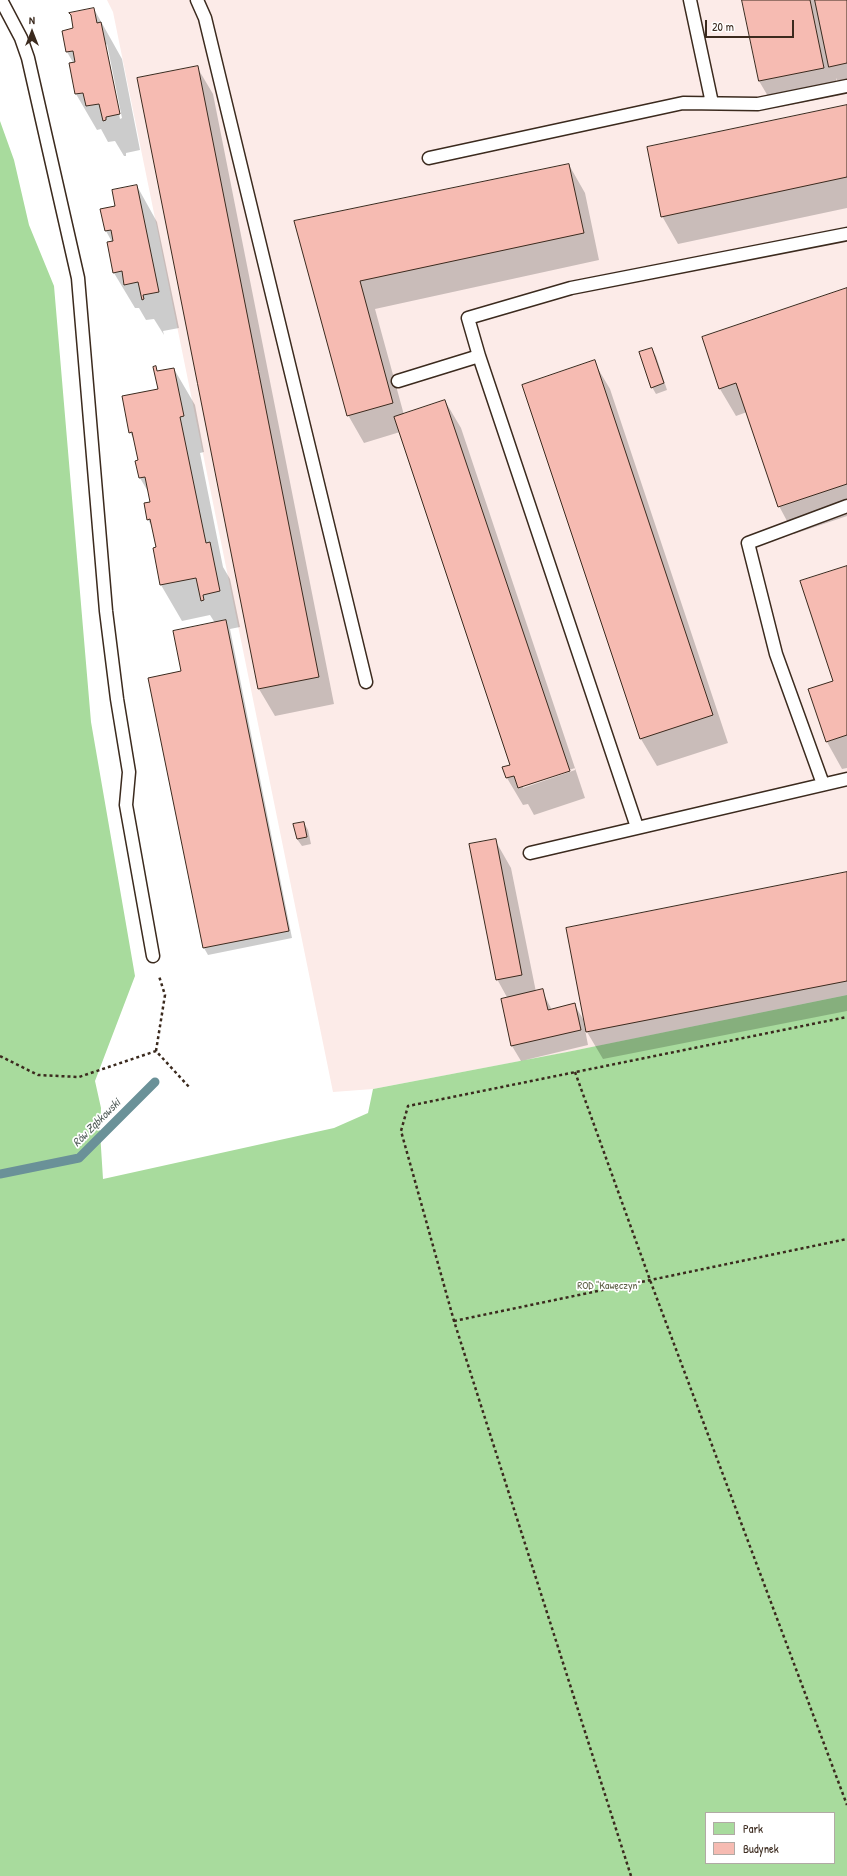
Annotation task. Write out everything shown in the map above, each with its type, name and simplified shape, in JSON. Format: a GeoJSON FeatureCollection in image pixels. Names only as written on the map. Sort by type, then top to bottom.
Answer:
{"type":"FeatureCollection","features":[{"type":"Feature","properties":{"kind":"lane"},"geometry":{"type":"LineString","coordinates":[[1,0],[21,38],[28,58],[78,278],[106,611],[117,699],[129,772],[126,805],[153,956]]}},
{"type":"Feature","properties":{"kind":"lane"},"geometry":{"type":"LineString","coordinates":[[197,0],[205,18],[366,682]]}},
{"type":"Feature","properties":{"kind":"lane"},"geometry":{"type":"LineString","coordinates":[[690,0],[712,103]]}},
{"type":"Feature","properties":{"kind":"lane"},"geometry":{"type":"LineString","coordinates":[[429,158],[683,103],[758,104],[847,86]]}},
{"type":"Feature","properties":{"kind":"lane"},"geometry":{"type":"LineString","coordinates":[[637,827],[479,356],[468,318],[571,288],[847,234]]}},
{"type":"Feature","properties":{"kind":"lane"},"geometry":{"type":"LineString","coordinates":[[398,381],[479,356]]}},
{"type":"Feature","properties":{"kind":"lane"},"geometry":{"type":"LineString","coordinates":[[823,784],[776,654],[748,543],[847,506]]}},
{"type":"Feature","properties":{"kind":"lane"},"geometry":{"type":"LineString","coordinates":[[530,853],[847,779]]}},
{"type":"Feature","properties":{"kind":"path"},"geometry":{"type":"LineString","coordinates":[[153,956],[165,995],[156,1051]]}},
{"type":"Feature","properties":{"kind":"path"},"geometry":{"type":"LineString","coordinates":[[631,1876],[454,1321],[401,1131],[408,1106],[847,1017]]}},
{"type":"Feature","properties":{"kind":"path"},"geometry":{"type":"LineString","coordinates":[[0,1056],[38,1075],[79,1077],[156,1051]]}},
{"type":"Feature","properties":{"kind":"path"},"geometry":{"type":"LineString","coordinates":[[156,1051],[190,1088]]}},
{"type":"Feature","properties":{"kind":"path"},"geometry":{"type":"LineString","coordinates":[[574,1072],[650,1280],[847,1805]]}},
{"type":"Feature","properties":{"kind":"path"},"geometry":{"type":"LineString","coordinates":[[454,1321],[847,1238]]}},
{"type":"Feature","properties":{"kind":"shaded area"},"geometry":{"type":"Polygon","coordinates":[[[107,0],[847,0],[847,995],[568,1052],[373,1089],[333,1092],[113,12],[107,0]]]}},
{"type":"Feature","properties":{"kind":"green space","name":"ROD \"Kawęczyn\""},"geometry":{"type":"Polygon","coordinates":[[[0,121],[14,160],[29,225],[54,286],[91,722],[135,976],[95,1081],[101,1108],[100,1132],[103,1179],[334,1128],[368,1113],[373,1089],[567,1052],[847,995],[847,1876],[0,1876],[0,121]]]}},
{"type":"Feature","properties":{"kind":"building"},"geometry":{"type":"Polygon","coordinates":[[[742,0],[810,0],[824,68],[759,81],[742,0]]]}},
{"type":"Feature","properties":{"kind":"building"},"geometry":{"type":"Polygon","coordinates":[[[815,0],[847,0],[847,63],[829,67],[815,0]]]}},
{"type":"Feature","properties":{"kind":"building"},"geometry":{"type":"Polygon","coordinates":[[[94,8],[97,23],[101,22],[120,114],[106,117],[106,120],[103,121],[99,104],[86,106],[83,93],[75,94],[69,63],[75,62],[73,51],[66,52],[62,31],[73,28],[71,15],[69,13],[94,8]]]}},
{"type":"Feature","properties":{"kind":"building"},"geometry":{"type":"Polygon","coordinates":[[[198,66],[319,677],[258,689],[137,78],[198,66]]]}},
{"type":"Feature","properties":{"kind":"building"},"geometry":{"type":"Polygon","coordinates":[[[847,105],[847,177],[661,217],[647,147],[847,105]]]}},
{"type":"Feature","properties":{"kind":"building"},"geometry":{"type":"Polygon","coordinates":[[[569,164],[584,233],[360,281],[393,403],[347,416],[294,221],[569,164]]]}},
{"type":"Feature","properties":{"kind":"building"},"geometry":{"type":"Polygon","coordinates":[[[137,185],[159,292],[143,295],[144,299],[142,300],[138,282],[124,285],[122,271],[113,273],[107,242],[113,241],[111,230],[105,231],[100,209],[115,206],[112,190],[137,185]]]}},
{"type":"Feature","properties":{"kind":"building"},"geometry":{"type":"Polygon","coordinates":[[[847,288],[847,484],[778,507],[736,383],[719,389],[702,337],[847,288]]]}},
{"type":"Feature","properties":{"kind":"building"},"geometry":{"type":"Polygon","coordinates":[[[652,348],[664,383],[651,388],[639,352],[652,348]]]}},
{"type":"Feature","properties":{"kind":"building"},"geometry":{"type":"Polygon","coordinates":[[[595,360],[713,715],[640,739],[522,385],[595,360]]]}},
{"type":"Feature","properties":{"kind":"building"},"geometry":{"type":"Polygon","coordinates":[[[156,366],[157,371],[174,368],[184,416],[180,417],[206,543],[210,542],[220,591],[203,595],[204,600],[201,601],[196,578],[160,585],[153,548],[156,547],[150,519],[147,520],[144,503],[150,502],[145,477],[139,478],[135,461],[138,460],[132,432],[129,433],[122,396],[158,389],[153,367],[156,366]]]}},
{"type":"Feature","properties":{"kind":"building"},"geometry":{"type":"Polygon","coordinates":[[[445,400],[570,771],[518,788],[514,776],[506,778],[502,767],[510,765],[394,417],[445,400]]]}},
{"type":"Feature","properties":{"kind":"building"},"geometry":{"type":"Polygon","coordinates":[[[847,566],[847,735],[826,742],[808,689],[833,681],[800,581],[847,566]]]}},
{"type":"Feature","properties":{"kind":"building"},"geometry":{"type":"Polygon","coordinates":[[[226,620],[289,931],[203,948],[148,678],[181,671],[173,631],[226,620]]]}},
{"type":"Feature","properties":{"kind":"building"},"geometry":{"type":"Polygon","coordinates":[[[304,822],[307,837],[297,839],[293,824],[304,822]]]}},
{"type":"Feature","properties":{"kind":"building"},"geometry":{"type":"Polygon","coordinates":[[[496,839],[522,975],[496,980],[469,844],[496,839]]]}},
{"type":"Feature","properties":{"kind":"building"},"geometry":{"type":"Polygon","coordinates":[[[847,872],[847,981],[586,1032],[566,928],[847,872]]]}},
{"type":"Feature","properties":{"kind":"building"},"geometry":{"type":"Polygon","coordinates":[[[543,989],[548,1010],[575,1003],[581,1030],[511,1046],[501,999],[543,989]]]}},
{"type":"Feature","properties":{"kind":"waterway","name":"Rów Ząbkowski"},"geometry":{"type":"LineString","coordinates":[[0,1174],[79,1158],[155,1082]]}}]}
